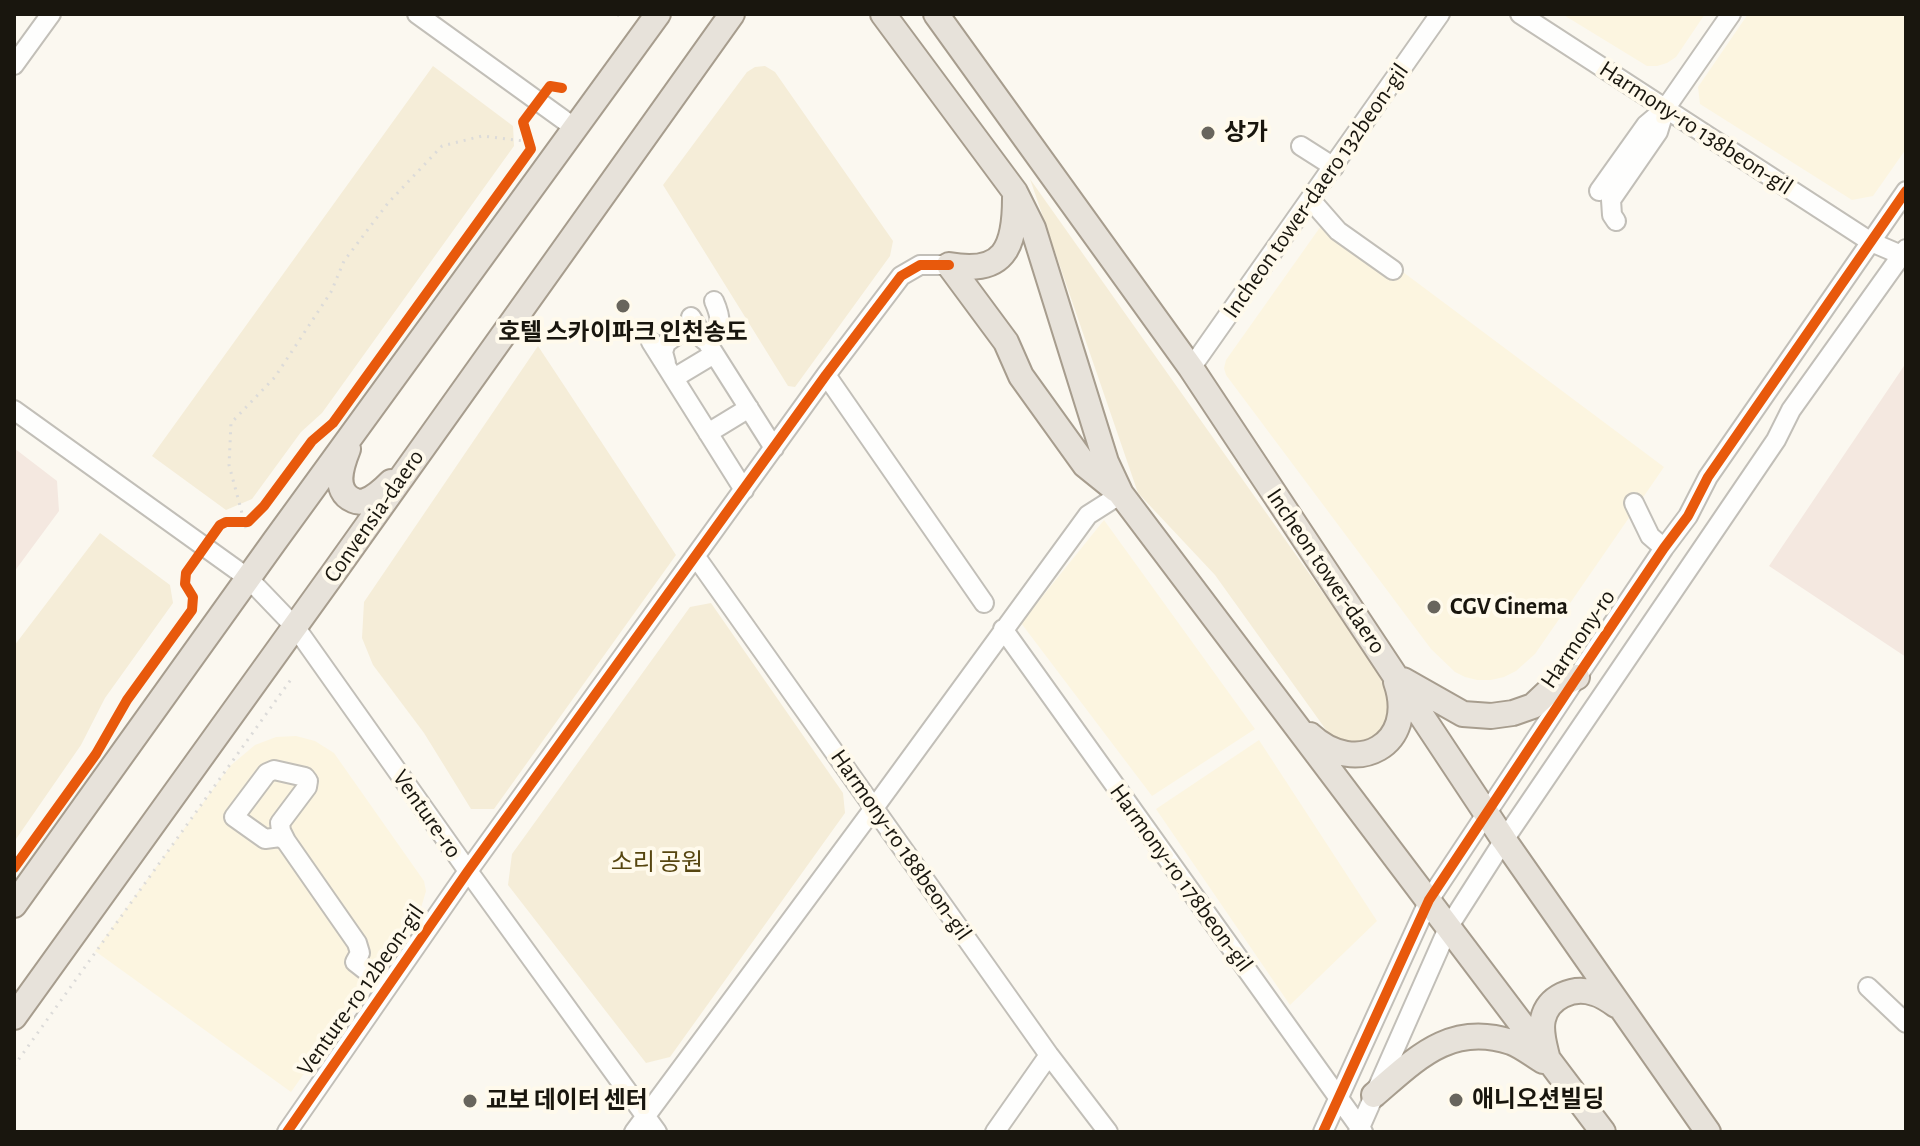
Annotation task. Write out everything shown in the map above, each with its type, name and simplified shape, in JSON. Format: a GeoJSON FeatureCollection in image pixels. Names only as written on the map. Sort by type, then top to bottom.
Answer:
{"type":"FeatureCollection","features":[{"type":"Feature","properties":{"kind":"main road"},"geometry":{"type":"LineString","coordinates":[[14,905],[658,14]]}},
{"type":"Feature","properties":{"kind":"main road","name":"Convensia-daero"},"geometry":{"type":"LineString","coordinates":[[14,1017],[296,628],[732,14]]}},
{"type":"Feature","properties":{"kind":"main road"},"geometry":{"type":"LineString","coordinates":[[883,14],[1015,192],[1033,228],[1106,462],[1121,494],[1603,1132]]}},
{"type":"Feature","properties":{"kind":"main road","name":"Incheon tower-daero"},"geometry":{"type":"LineString","coordinates":[[936,14],[1191,368],[1487,815],[1708,1132]]}},
{"type":"Feature","properties":{"kind":"main road"},"geometry":{"type":"LineString","coordinates":[[949,265],[971,269],[1001,257],[1011,243],[1015,192]]}},
{"type":"Feature","properties":{"kind":"main road"},"geometry":{"type":"LineString","coordinates":[[949,265],[1006,342],[1021,376],[1085,465],[1121,494]]}},
{"type":"Feature","properties":{"kind":"main road"},"geometry":{"type":"LineString","coordinates":[[974,299],[971,286],[974,276],[983,266]]}},
{"type":"Feature","properties":{"kind":"main road"},"geometry":{"type":"LineString","coordinates":[[355,431],[341,466],[342,491],[349,498],[359,502],[368,500],[408,467]]}},
{"type":"Feature","properties":{"kind":"main road"},"geometry":{"type":"LineString","coordinates":[[1286,711],[1313,738],[1335,751],[1349,755],[1380,749],[1397,729],[1401,713],[1401,701],[1392,669]]}},
{"type":"Feature","properties":{"kind":"main road"},"geometry":{"type":"LineString","coordinates":[[1392,669],[1463,714],[1491,716],[1533,706],[1551,689],[1577,677]]}},
{"type":"Feature","properties":{"kind":"main road"},"geometry":{"type":"LineString","coordinates":[[1552,1064],[1543,1036],[1544,1015],[1560,996],[1576,991],[1592,992],[1624,1011]]}},
{"type":"Feature","properties":{"kind":"main road"},"geometry":{"type":"LineString","coordinates":[[1374,1095],[1424,1052],[1452,1039],[1486,1037],[1513,1043],[1552,1064]]}},
{"type":"Feature","properties":{"kind":"street"},"geometry":{"type":"LineString","coordinates":[[14,65],[51,14]]}},
{"type":"Feature","properties":{"kind":"street"},"geometry":{"type":"LineString","coordinates":[[417,14],[575,128]]}},
{"type":"Feature","properties":{"kind":"street","name":"Incheon tower-daero 132beon-gil"},"geometry":{"type":"LineString","coordinates":[[1191,368],[1440,14]]}},
{"type":"Feature","properties":{"kind":"street","name":"Harmony-ro 138beon-gil"},"geometry":{"type":"LineString","coordinates":[[1520,14],[1871,242],[1905,254]]}},
{"type":"Feature","properties":{"kind":"street"},"geometry":{"type":"LineString","coordinates":[[1599,191],[1646,125],[1665,109],[1731,14]]}},
{"type":"Feature","properties":{"kind":"street"},"geometry":{"type":"LineString","coordinates":[[1616,221],[1612,215],[1611,200],[1658,132],[1665,109]]}},
{"type":"Feature","properties":{"kind":"street"},"geometry":{"type":"LineString","coordinates":[[1301,146],[1334,167]]}},
{"type":"Feature","properties":{"kind":"street","name":"Harmony-ro"},"geometry":{"type":"LineString","coordinates":[[1323,1132],[1429,900],[1688,516],[1708,477],[1906,191]]}},
{"type":"Feature","properties":{"kind":"street"},"geometry":{"type":"LineString","coordinates":[[1310,199],[1338,231],[1393,270]]}},
{"type":"Feature","properties":{"kind":"street"},"geometry":{"type":"LineString","coordinates":[[1360,1131],[1449,926],[1776,440],[1791,410],[1905,254]]}},
{"type":"Feature","properties":{"kind":"street","name":"Venture-ro 12beon-gil"},"geometry":{"type":"LineString","coordinates":[[287,1132],[468,871],[901,276],[920,265],[949,265]]}},
{"type":"Feature","properties":{"kind":"street"},"geometry":{"type":"LineString","coordinates":[[671,374],[710,346],[719,326],[714,301]]}},
{"type":"Feature","properties":{"kind":"street"},"geometry":{"type":"LineString","coordinates":[[691,317],[774,448]]}},
{"type":"Feature","properties":{"kind":"street"},"geometry":{"type":"LineString","coordinates":[[671,374],[664,359],[664,347],[669,341],[684,331],[693,331],[710,346]]}},
{"type":"Feature","properties":{"kind":"street"},"geometry":{"type":"LineString","coordinates":[[651,342],[744,490]]}},
{"type":"Feature","properties":{"kind":"street"},"geometry":{"type":"LineString","coordinates":[[826,375],[984,603]]}},
{"type":"Feature","properties":{"kind":"street"},"geometry":{"type":"LineString","coordinates":[[708,433],[749,408]]}},
{"type":"Feature","properties":{"kind":"street","name":"Venture-ro"},"geometry":{"type":"LineString","coordinates":[[14,410],[248,578],[296,628],[657,1132]]}},
{"type":"Feature","properties":{"kind":"street"},"geometry":{"type":"LineString","coordinates":[[634,1132],[1088,515],[1121,494]]}},
{"type":"Feature","properties":{"kind":"street"},"geometry":{"type":"LineString","coordinates":[[1634,503],[1650,536],[1664,548]]}},
{"type":"Feature","properties":{"kind":"street","name":"Harmony-ro 188beon-gil"},"geometry":{"type":"LineString","coordinates":[[696,557],[1049,1055],[1108,1132]]}},
{"type":"Feature","properties":{"kind":"street","name":"Harmony-ro 178beon-gil"},"geometry":{"type":"LineString","coordinates":[[1003,629],[1360,1131]]}},
{"type":"Feature","properties":{"kind":"street"},"geometry":{"type":"LineString","coordinates":[[286,841],[280,837],[265,839],[234,817],[267,773],[274,770],[305,777],[308,782],[280,823],[281,831],[357,943],[360,953],[355,962],[387,987]]}},
{"type":"Feature","properties":{"kind":"street"},"geometry":{"type":"LineString","coordinates":[[1868,987],[1906,1023]]}},
{"type":"Feature","properties":{"kind":"street"},"geometry":{"type":"LineString","coordinates":[[995,1132],[1049,1055]]}},
{"type":"Feature","properties":{"kind":"path"},"geometry":{"type":"LineString","coordinates":[[256,514],[241,525],[229,465],[231,423],[275,377],[331,292],[344,261],[388,203],[442,146],[482,136],[527,142]]}},
{"type":"Feature","properties":{"kind":"path"},"geometry":{"type":"LineString","coordinates":[[14,1066],[292,678]]}},
{"type":"Feature","properties":{"kind":"shaded area"},"geometry":{"type":"Polygon","coordinates":[[[1562,14],[1705,14],[1676,57],[1667,63],[1647,66],[1562,14]]]}},
{"type":"Feature","properties":{"kind":"shaded area"},"geometry":{"type":"Polygon","coordinates":[[[1748,14],[1906,14],[1906,149],[1873,196],[1852,200],[1700,104],[1698,87],[1748,14]]]}},
{"type":"Feature","properties":{"kind":"shaded area"},"geometry":{"type":"Polygon","coordinates":[[[1328,216],[1664,467],[1535,654],[1504,677],[1477,680],[1465,677],[1455,672],[1431,649],[1226,375],[1226,360],[1328,216]]]}},
{"type":"Feature","properties":{"kind":"shaded area"},"geometry":{"type":"Polygon","coordinates":[[[1906,363],[1906,657],[1769,566],[1906,363]]]}},
{"type":"Feature","properties":{"kind":"shaded area"},"geometry":{"type":"Polygon","coordinates":[[[14,448],[57,481],[59,511],[14,572],[14,448]]]}},
{"type":"Feature","properties":{"kind":"shaded area"},"geometry":{"type":"Polygon","coordinates":[[[1104,520],[1255,729],[1152,796],[1021,623],[1104,520]]]}},
{"type":"Feature","properties":{"kind":"shaded area"},"geometry":{"type":"Polygon","coordinates":[[[296,736],[315,741],[334,753],[424,881],[426,891],[421,908],[291,1092],[95,951],[230,766],[255,745],[276,737],[296,736]]]}},
{"type":"Feature","properties":{"kind":"shaded area"},"geometry":{"type":"Polygon","coordinates":[[[1259,740],[1377,921],[1290,1005],[1156,809],[1259,740]]]}},
{"type":"Feature","properties":{"kind":"green space"},"geometry":{"type":"Polygon","coordinates":[[[433,66],[513,126],[514,146],[322,413],[301,432],[252,499],[226,510],[152,456],[433,66]]]}},
{"type":"Feature","properties":{"kind":"green space"},"geometry":{"type":"Polygon","coordinates":[[[765,66],[775,72],[893,241],[890,256],[795,387],[788,386],[663,185],[747,72],[765,66]]]}},
{"type":"Feature","properties":{"kind":"green space"},"geometry":{"type":"Polygon","coordinates":[[[1030,179],[1388,685],[1393,716],[1378,741],[1349,747],[1329,734],[1215,575],[1138,493],[1030,179]]]}},
{"type":"Feature","properties":{"kind":"green space"},"geometry":{"type":"Polygon","coordinates":[[[538,346],[676,555],[494,809],[471,809],[424,733],[373,665],[362,638],[364,602],[538,346]]]}},
{"type":"Feature","properties":{"kind":"green space"},"geometry":{"type":"Polygon","coordinates":[[[100,533],[170,585],[173,603],[105,698],[81,745],[14,842],[14,646],[100,533]]]}},
{"type":"Feature","properties":{"kind":"green space","name":"소리 공원"},"geometry":{"type":"Polygon","coordinates":[[[711,603],[843,793],[845,813],[670,1057],[646,1063],[508,885],[512,854],[690,607],[711,603]]]}},
{"type":"Feature","properties":{"kind":"cycle path"},"geometry":{"type":"LineString","coordinates":[[14,868],[96,754],[127,700],[192,610],[193,597],[185,584],[186,573],[220,525],[248,522],[264,506],[312,441],[333,423],[531,149],[523,122],[550,86],[562,88]]}},
{"type":"Feature","properties":{"kind":"cycle path"},"geometry":{"type":"LineString","coordinates":[[1323,1132],[1429,900],[1688,516],[1708,477],[1906,191]]}},
{"type":"Feature","properties":{"kind":"cycle path"},"geometry":{"type":"LineString","coordinates":[[287,1132],[468,871],[901,276],[920,265],[949,265]]}},
{"type":"Feature","properties":{"kind":"place","name":"상가"},"geometry":{"type":"Point","coordinates":[1208,133]}},
{"type":"Feature","properties":{"kind":"place","name":"호텔 스카이파크 인천송도"},"geometry":{"type":"Point","coordinates":[623,306]}},
{"type":"Feature","properties":{"kind":"place","name":"CGV Cinema"},"geometry":{"type":"Point","coordinates":[1434,607]}},
{"type":"Feature","properties":{"kind":"place","name":"애니오션빌딩"},"geometry":{"type":"Point","coordinates":[1456,1100]}},
{"type":"Feature","properties":{"kind":"place","name":"교보 데이터 센터"},"geometry":{"type":"Point","coordinates":[470,1101]}}]}
